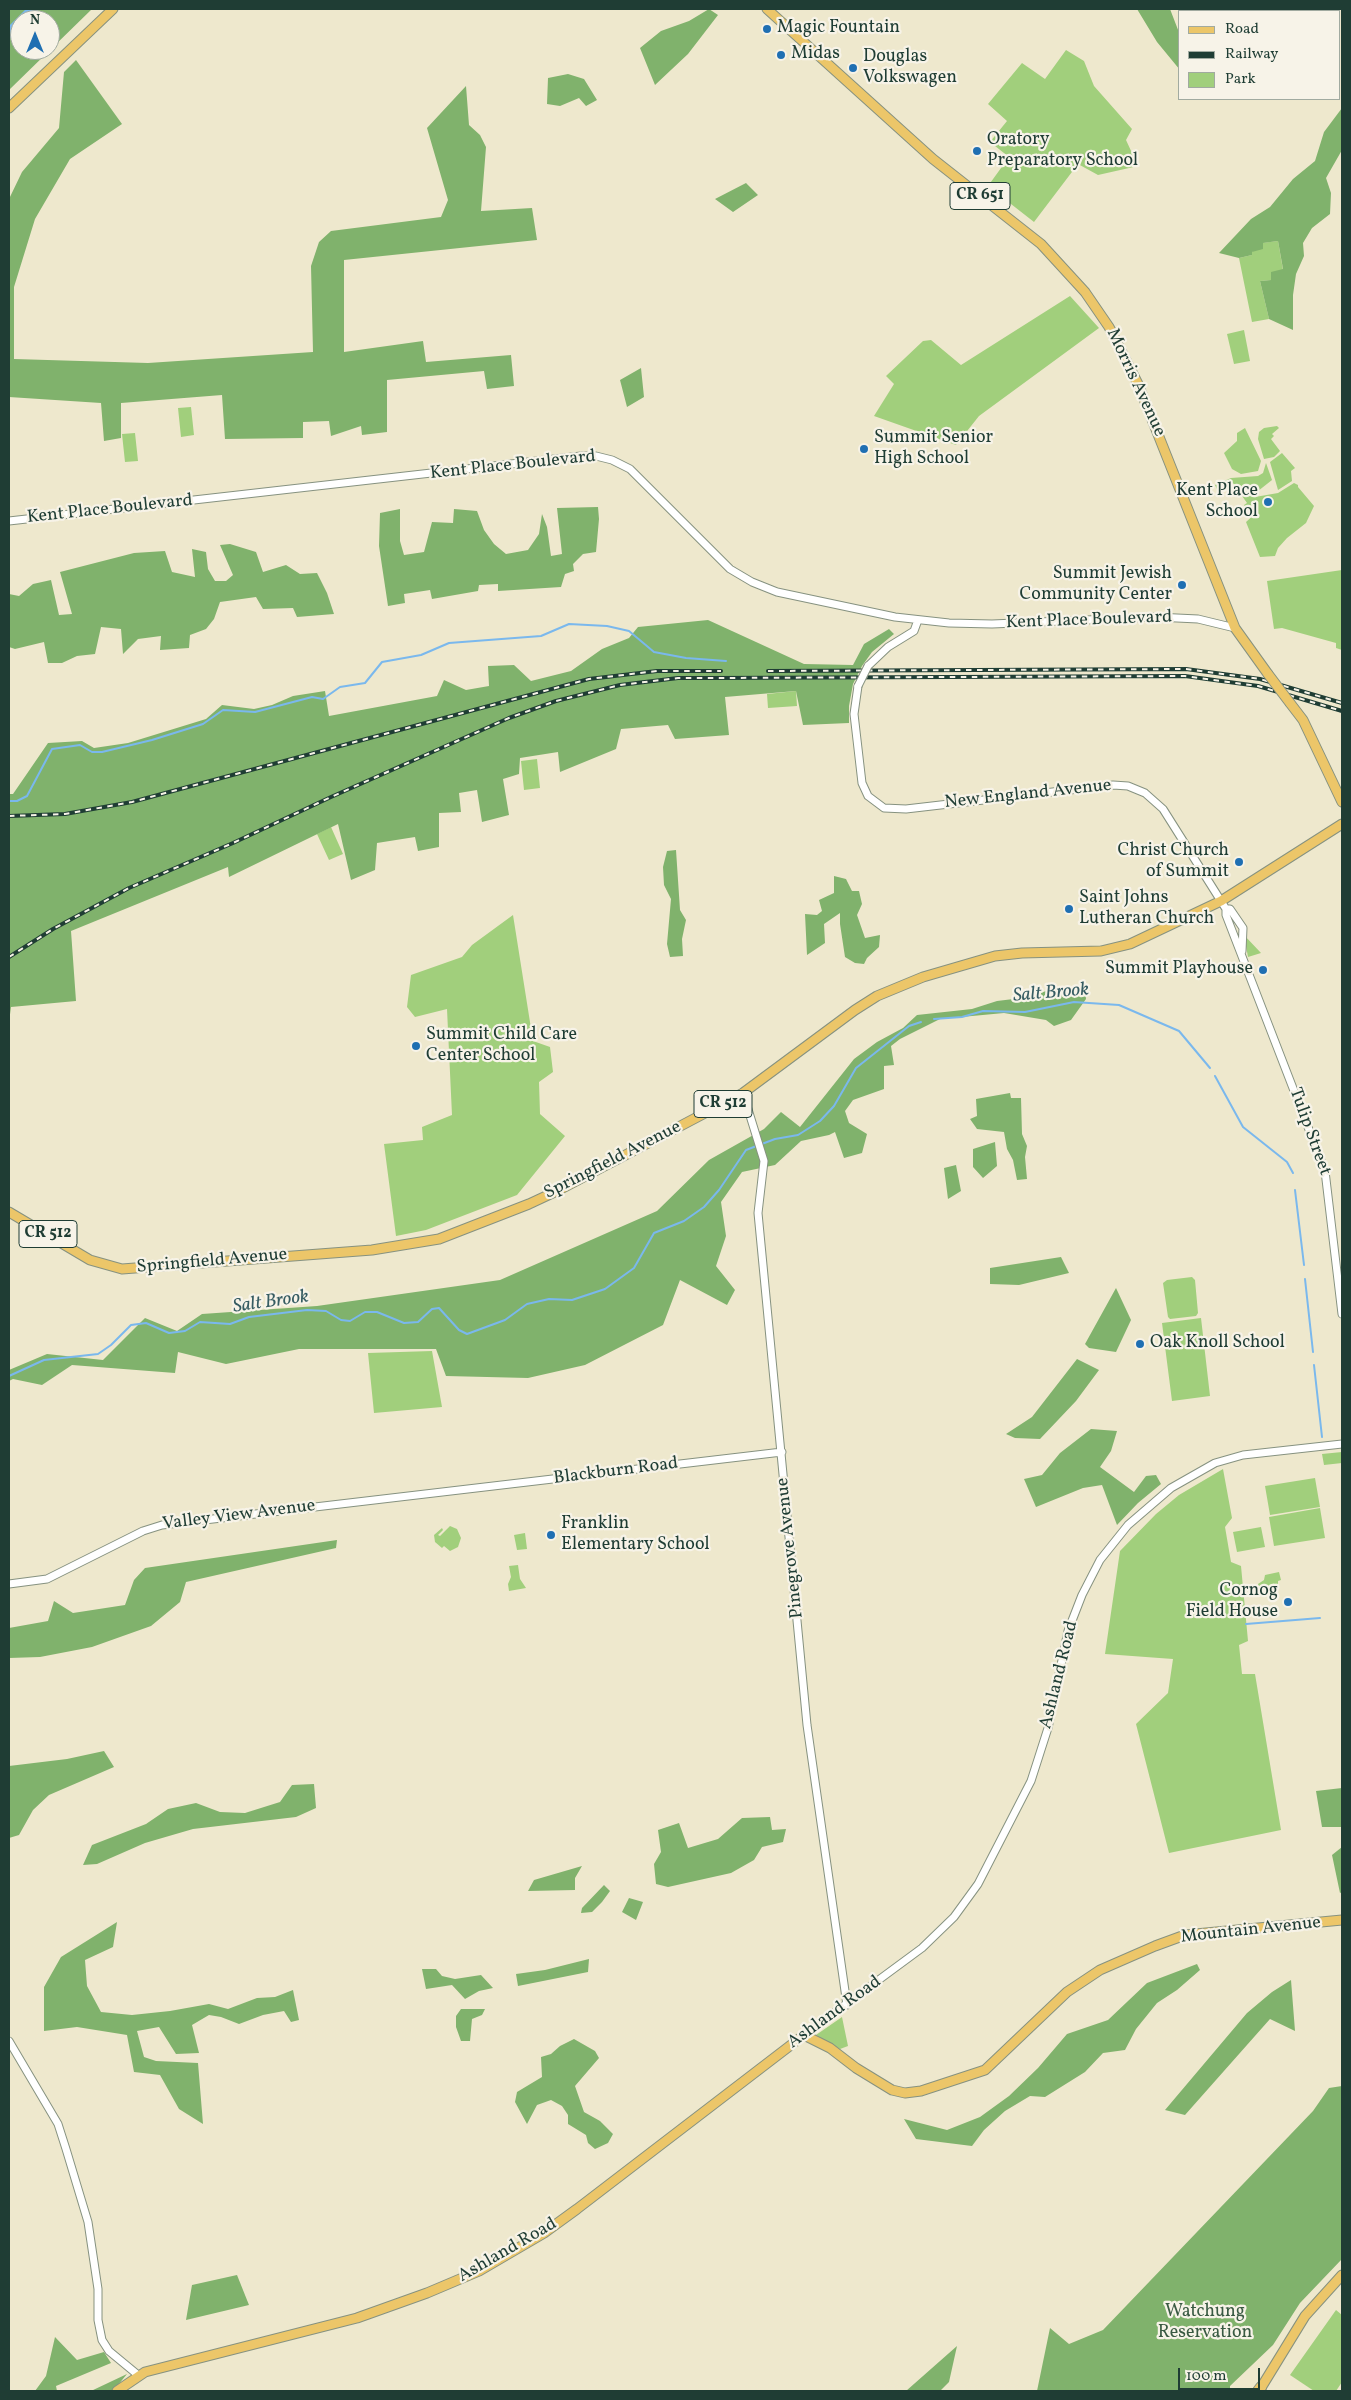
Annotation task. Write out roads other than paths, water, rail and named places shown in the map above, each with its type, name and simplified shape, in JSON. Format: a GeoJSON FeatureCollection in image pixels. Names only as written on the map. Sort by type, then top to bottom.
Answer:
{"type":"FeatureCollection","features":[{"type":"Feature","properties":{"kind":"main road"},"geometry":{"type":"LineString","coordinates":[[9,108],[113,9]]}},
{"type":"Feature","properties":{"kind":"main road","name":"Morris Avenue"},"geometry":{"type":"LineString","coordinates":[[767,9],[933,159],[1041,244],[1085,292],[1109,327],[1138,384],[1235,628],[1303,720],[1342,802]]}},
{"type":"Feature","properties":{"kind":"main road","name":"Springfield Avenue"},"geometry":{"type":"LineString","coordinates":[[9,1212],[90,1260],[122,1269],[372,1250],[408,1246],[439,1239],[529,1204],[600,1170],[743,1093],[777,1070],[855,1010],[877,996],[902,985],[995,956],[1022,953],[1110,950],[1136,941],[1224,905],[1342,824]]}},
{"type":"Feature","properties":{"kind":"main road","name":"Mountain Avenue"},"geometry":{"type":"LineString","coordinates":[[804,2035],[830,2048],[856,2068],[883,2085],[901,2093],[921,2091],[979,2073],[990,2067],[1054,2003],[1086,1979],[1100,1970],[1154,1946],[1185,1935],[1296,1926],[1342,1920]]}},
{"type":"Feature","properties":{"kind":"main road","name":"Ashland Road"},"geometry":{"type":"LineString","coordinates":[[117,2391],[138,2375],[357,2318],[427,2293],[479,2271],[544,2233],[804,2035]]}},
{"type":"Feature","properties":{"kind":"main road"},"geometry":{"type":"LineString","coordinates":[[1259,2390],[1305,2316],[1342,2275]]}},
{"type":"Feature","properties":{"kind":"street","name":"Kent Place Boulevard"},"geometry":{"type":"LineString","coordinates":[[9,522],[581,456],[596,456],[612,460],[634,473],[721,561],[752,582],[784,594],[918,620],[972,624],[1156,617],[1198,619],[1235,628]]}},
{"type":"Feature","properties":{"kind":"street","name":"New England Avenue"},"geometry":{"type":"LineString","coordinates":[[918,620],[914,631],[888,647],[868,666],[858,686],[854,714],[862,782],[873,801],[884,808],[896,810],[1113,785],[1128,786],[1145,793],[1163,809],[1224,905],[1243,928]]}},
{"type":"Feature","properties":{"kind":"street","name":"Tulip Street"},"geometry":{"type":"LineString","coordinates":[[1224,905],[1226,915],[1327,1177],[1342,1314]]}},
{"type":"Feature","properties":{"kind":"street","name":"Tulip Street"},"geometry":{"type":"LineString","coordinates":[[1243,928],[1243,959]]}},
{"type":"Feature","properties":{"kind":"street","name":"Pinegrove Avenue"},"geometry":{"type":"LineString","coordinates":[[743,1093],[764,1161],[758,1213],[807,1725],[847,2005]]}},
{"type":"Feature","properties":{"kind":"street","name":"Ashland Road"},"geometry":{"type":"LineString","coordinates":[[804,2035],[922,1948],[954,1917],[978,1884],[1031,1781],[1048,1728],[1068,1631],[1089,1581],[1112,1543],[1159,1497],[1190,1476],[1215,1463],[1243,1455],[1342,1444]]}},
{"type":"Feature","properties":{"kind":"street","name":"Blackburn Road"},"geometry":{"type":"LineString","coordinates":[[451,1491],[782,1452]]}},
{"type":"Feature","properties":{"kind":"street","name":"Valley View Avenue"},"geometry":{"type":"LineString","coordinates":[[9,1584],[47,1579],[143,1531],[162,1525],[451,1491]]}},
{"type":"Feature","properties":{"kind":"street"},"geometry":{"type":"LineString","coordinates":[[9,2041],[58,2124],[66,2149],[88,2222],[98,2288],[98,2320],[102,2340],[109,2351],[138,2375]]}},
{"type":"Feature","properties":{"kind":"waterway"},"geometry":{"type":"LineString","coordinates":[[9,801],[17,801],[27,796],[52,749],[80,745],[92,752],[102,752],[152,740],[203,724],[223,710],[255,712],[312,697],[323,699],[340,687],[365,683],[382,662],[421,655],[449,643],[541,636],[569,624],[607,626],[629,631],[654,652],[686,658],[726,661]]}},
{"type":"Feature","properties":{"kind":"waterway","name":"Salt Brook"},"geometry":{"type":"LineString","coordinates":[[934,1019],[962,1017],[983,1011],[1025,1012],[1074,1002],[1119,1005],[1179,1031],[1210,1068]]}},
{"type":"Feature","properties":{"kind":"waterway","name":"Salt Brook"},"geometry":{"type":"LineString","coordinates":[[9,1376],[44,1360],[98,1354],[111,1345],[131,1325],[146,1323],[169,1333],[185,1331],[200,1322],[230,1324],[249,1317],[307,1310],[326,1311],[341,1320],[350,1321],[365,1312],[377,1312],[404,1323],[418,1322],[432,1309],[439,1308],[459,1330],[467,1334],[505,1320],[527,1304],[549,1299],[572,1300],[605,1289],[634,1268],[654,1233],[684,1221],[704,1207],[719,1190],[746,1150],[775,1139],[798,1135],[820,1121],[834,1106],[856,1068],[909,1026],[921,1022]]}},
{"type":"Feature","properties":{"kind":"waterway","name":"Salt Brook"},"geometry":{"type":"LineString","coordinates":[[1215,1076],[1243,1127],[1287,1162],[1293,1173]]}},
{"type":"Feature","properties":{"kind":"waterway","name":"Salt Brook"},"geometry":{"type":"LineString","coordinates":[[1295,1190],[1304,1265]]}},
{"type":"Feature","properties":{"kind":"waterway","name":"Salt Brook"},"geometry":{"type":"LineString","coordinates":[[1305,1279],[1313,1352]]}},
{"type":"Feature","properties":{"kind":"waterway","name":"Salt Brook"},"geometry":{"type":"LineString","coordinates":[[1314,1365],[1322,1437]]}},
{"type":"Feature","properties":{"kind":"waterway","name":"Salt Brook"},"geometry":{"type":"LineString","coordinates":[[1246,1624],[1320,1618]]}},
{"type":"Feature","properties":{"kind":"railway"},"geometry":{"type":"LineString","coordinates":[[768,671],[1186,669],[1260,679],[1342,703]]}},
{"type":"Feature","properties":{"kind":"railway"},"geometry":{"type":"LineString","coordinates":[[9,816],[65,814],[132,802],[589,679],[657,671],[721,671]]}},
{"type":"Feature","properties":{"kind":"railway"},"geometry":{"type":"LineString","coordinates":[[9,957],[53,929],[129,888],[233,843],[331,797],[509,718],[556,701],[620,685],[678,678],[1185,676],[1258,686],[1342,711]]}},
{"type":"Feature","properties":{"kind":"place","name":"Magic Fountain"},"geometry":{"type":"Point","coordinates":[767,29]}},
{"type":"Feature","properties":{"kind":"place","name":"Midas"},"geometry":{"type":"Point","coordinates":[781,55]}},
{"type":"Feature","properties":{"kind":"place","name":"Douglas Volkswagen"},"geometry":{"type":"Point","coordinates":[853,68]}},
{"type":"Feature","properties":{"kind":"place","name":"Oratory Preparatory School"},"geometry":{"type":"Point","coordinates":[977,151]}},
{"type":"Feature","properties":{"kind":"place","name":"Summit Senior High School"},"geometry":{"type":"Point","coordinates":[864,449]}},
{"type":"Feature","properties":{"kind":"place","name":"Kent Place School"},"geometry":{"type":"Point","coordinates":[1268,502]}},
{"type":"Feature","properties":{"kind":"place","name":"Summit Jewish Community Center"},"geometry":{"type":"Point","coordinates":[1182,585]}},
{"type":"Feature","properties":{"kind":"place","name":"Christ Church of Summit"},"geometry":{"type":"Point","coordinates":[1239,862]}},
{"type":"Feature","properties":{"kind":"place","name":"Saint Johns Lutheran Church"},"geometry":{"type":"Point","coordinates":[1069,909]}},
{"type":"Feature","properties":{"kind":"place","name":"Summit Playhouse"},"geometry":{"type":"Point","coordinates":[1263,970]}},
{"type":"Feature","properties":{"kind":"place","name":"Summit Child Care Center School"},"geometry":{"type":"Point","coordinates":[416,1046]}},
{"type":"Feature","properties":{"kind":"place","name":"Oak Knoll School"},"geometry":{"type":"Point","coordinates":[1140,1344]}},
{"type":"Feature","properties":{"kind":"place","name":"Franklin Elementary School"},"geometry":{"type":"Point","coordinates":[551,1535]}},
{"type":"Feature","properties":{"kind":"place","name":"Cornog Field House"},"geometry":{"type":"Point","coordinates":[1288,1602]}},
{"type":"Feature","properties":{"kind":"park label","name":"Watchung Reservation"},"geometry":{"type":"Point","coordinates":[1205,2323]}}]}
